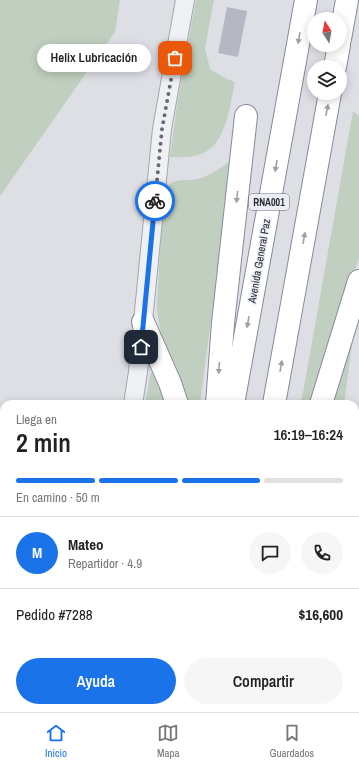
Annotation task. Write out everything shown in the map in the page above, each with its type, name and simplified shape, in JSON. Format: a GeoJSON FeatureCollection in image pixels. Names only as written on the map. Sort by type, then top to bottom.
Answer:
{"type":"FeatureCollection","features":[{"type":"Feature","properties":{"kind":"highway","name":"Avenida General Paz"},"geometry":{"type":"LineString","coordinates":[[234,400],[306,0]]}},
{"type":"Feature","properties":{"kind":"highway"},"geometry":{"type":"LineString","coordinates":[[345,12],[347,0]]}},
{"type":"Feature","properties":{"kind":"highway"},"geometry":{"type":"LineString","coordinates":[[275,400],[329,100]]}},
{"type":"Feature","properties":{"kind":"highway"},"geometry":{"type":"LineString","coordinates":[[217,400],[223,323],[246,116]]}},
{"type":"Feature","properties":{"kind":"highway"},"geometry":{"type":"LineString","coordinates":[[322,400],[359,281]]}},
{"type":"Feature","properties":{"kind":"highway"},"geometry":{"type":"LineString","coordinates":[[143,322],[170,383],[176,400]]}},
{"type":"Feature","properties":{"kind":"street"},"geometry":{"type":"LineString","coordinates":[[134,400],[138,372],[162,129],[185,0]]}},
{"type":"Feature","properties":{"kind":"green space"},"geometry":{"type":"Polygon","coordinates":[[[0,0],[120,0],[115,32],[0,196],[0,0]]]}},
{"type":"Feature","properties":{"kind":"green space"},"geometry":{"type":"Polygon","coordinates":[[[196,0],[214,0],[205,48],[210,69],[235,82],[225,125],[215,144],[208,151],[195,156],[170,157],[177,105],[196,0]]]}},
{"type":"Feature","properties":{"kind":"green space"},"geometry":{"type":"Polygon","coordinates":[[[353,111],[359,116],[359,258],[315,400],[302,400],[353,111]]]}},
{"type":"Feature","properties":{"kind":"green space"},"geometry":{"type":"Polygon","coordinates":[[[234,157],[225,213],[201,400],[187,400],[182,384],[162,339],[158,320],[158,284],[167,192],[169,185],[175,181],[198,179],[226,164],[234,157]]]}},
{"type":"Feature","properties":{"kind":"green space"},"geometry":{"type":"Polygon","coordinates":[[[353,337],[345,400],[333,400],[353,337]]]}},
{"type":"Feature","properties":{"kind":"green space"},"geometry":{"type":"Polygon","coordinates":[[[151,372],[164,400],[146,400],[151,372]]]}},
{"type":"Feature","properties":{"kind":"building"},"geometry":{"type":"Polygon","coordinates":[[[227,7],[247,11],[238,57],[218,53],[227,7]]]}},
{"type":"Feature","properties":{"kind":"way so far"},"geometry":{"type":"LineString","coordinates":[[155,201],[162,129],[175,58]]}},
{"type":"Feature","properties":{"kind":"place","name":"Helix Lubricación"},"geometry":{"type":"Point","coordinates":[175,58]}},
{"type":"Feature","properties":{"kind":"route"},"geometry":{"type":"LineString","coordinates":[[141,347],[155,201]]}}]}
